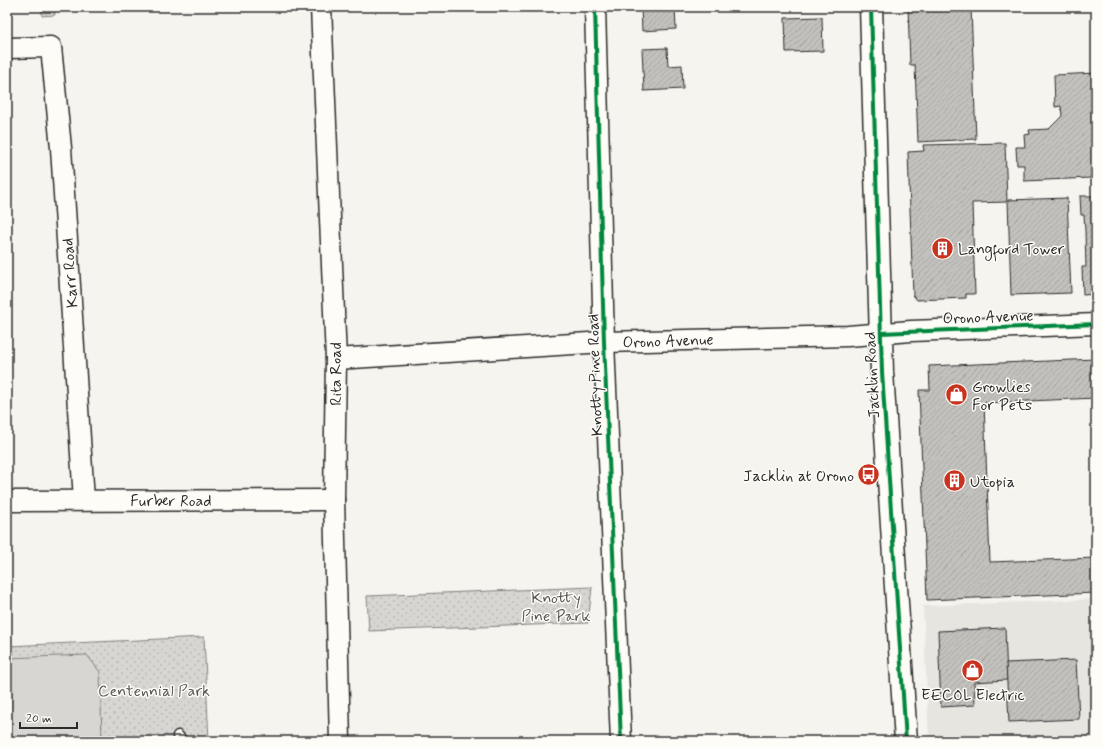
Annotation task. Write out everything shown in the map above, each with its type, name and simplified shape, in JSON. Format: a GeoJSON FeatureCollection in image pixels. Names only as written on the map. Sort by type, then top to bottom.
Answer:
{"type":"FeatureCollection","features":[{"type":"Feature","properties":{"kind":"main road","name":"Jacklin Road"},"geometry":{"type":"LineString","coordinates":[[871,7],[882,372],[906,741]]}},
{"type":"Feature","properties":{"kind":"street","name":"Rita Road"},"geometry":{"type":"LineString","coordinates":[[321,7],[336,359],[334,500],[340,741]]}},
{"type":"Feature","properties":{"kind":"street","name":"Knotty Pine Road"},"geometry":{"type":"LineString","coordinates":[[595,7],[604,342],[621,741]]}},
{"type":"Feature","properties":{"kind":"street","name":"Karr Road"},"geometry":{"type":"LineString","coordinates":[[7,48],[51,47],[61,148],[84,500]]}},
{"type":"Feature","properties":{"kind":"street","name":"Orono Avenue"},"geometry":{"type":"LineString","coordinates":[[336,359],[604,342],[848,336],[881,333],[1096,324]]}},
{"type":"Feature","properties":{"kind":"street","name":"Furber Road"},"geometry":{"type":"LineString","coordinates":[[7,501],[334,500]]}},
{"type":"Feature","properties":{"kind":"shaded area"},"geometry":{"type":"Polygon","coordinates":[[[1096,599],[1096,741],[929,741],[923,606],[1096,599]]]}},
{"type":"Feature","properties":{"kind":"green space"},"geometry":{"type":"Polygon","coordinates":[[[41,7],[54,7],[55,15],[42,16],[41,7]]]}},
{"type":"Feature","properties":{"kind":"green space","name":"Knotty Pine Park"},"geometry":{"type":"Polygon","coordinates":[[[592,587],[588,623],[369,631],[367,596],[592,587]]]}},
{"type":"Feature","properties":{"kind":"green space","name":"Centennial Park"},"geometry":{"type":"Polygon","coordinates":[[[204,637],[209,741],[7,741],[7,646],[204,637]]]}},
{"type":"Feature","properties":{"kind":"green space"},"geometry":{"type":"Polygon","coordinates":[[[87,655],[100,672],[102,741],[7,741],[7,658],[87,655]]]}},
{"type":"Feature","properties":{"kind":"building"},"geometry":{"type":"Polygon","coordinates":[[[641,7],[675,7],[676,29],[642,31],[641,7]]]}},
{"type":"Feature","properties":{"kind":"building"},"geometry":{"type":"Polygon","coordinates":[[[908,7],[971,7],[976,139],[918,142],[915,65],[910,65],[908,7]]]}},
{"type":"Feature","properties":{"kind":"building"},"geometry":{"type":"Polygon","coordinates":[[[822,17],[823,51],[786,52],[785,18],[822,17]]]}},
{"type":"Feature","properties":{"kind":"building"},"geometry":{"type":"Polygon","coordinates":[[[667,48],[668,66],[682,65],[683,89],[644,91],[642,49],[667,48]]]}},
{"type":"Feature","properties":{"kind":"building"},"geometry":{"type":"Polygon","coordinates":[[[1096,73],[1096,166],[1091,167],[1091,178],[1024,181],[1024,165],[1017,165],[1016,147],[1025,147],[1024,135],[1030,134],[1029,130],[1049,129],[1062,116],[1061,106],[1055,107],[1054,75],[1096,73]]]}},
{"type":"Feature","properties":{"kind":"building","name":"Langford Tower"},"geometry":{"type":"Polygon","coordinates":[[[1005,143],[1007,202],[972,203],[975,294],[966,294],[966,298],[917,300],[913,295],[908,152],[924,151],[923,145],[1005,143]]]}},
{"type":"Feature","properties":{"kind":"building"},"geometry":{"type":"Polygon","coordinates":[[[1080,196],[1096,196],[1096,294],[1083,295],[1082,267],[1086,267],[1085,231],[1084,215],[1081,215],[1080,196]]]}},
{"type":"Feature","properties":{"kind":"building"},"geometry":{"type":"Polygon","coordinates":[[[1067,198],[1071,293],[1011,295],[1008,200],[1067,198]]]}},
{"type":"Feature","properties":{"kind":"building","name":"Utopia"},"geometry":{"type":"Polygon","coordinates":[[[1096,359],[1096,398],[984,403],[990,562],[1096,558],[1096,593],[927,600],[919,390],[930,390],[929,366],[1096,359]]]}},
{"type":"Feature","properties":{"kind":"building","name":"EECOL Electric"},"geometry":{"type":"Polygon","coordinates":[[[1005,628],[1007,680],[974,682],[975,705],[941,707],[938,631],[1005,628]]]}},
{"type":"Feature","properties":{"kind":"building"},"geometry":{"type":"Polygon","coordinates":[[[1076,660],[1079,719],[1009,722],[1006,663],[1076,660]]]}},
{"type":"Feature","properties":{"kind":"cycle path"},"geometry":{"type":"LineString","coordinates":[[595,7],[604,342],[621,741]]}},
{"type":"Feature","properties":{"kind":"cycle path"},"geometry":{"type":"LineString","coordinates":[[871,7],[882,372],[906,741]]}},
{"type":"Feature","properties":{"kind":"cycle path"},"geometry":{"type":"LineString","coordinates":[[881,333],[1096,324]]}},
{"type":"Feature","properties":{"kind":"place","name":"Langford Tower"},"geometry":{"type":"Point","coordinates":[942,248]}},
{"type":"Feature","properties":{"kind":"place","name":"Growlies For Pets"},"geometry":{"type":"Point","coordinates":[956,395]}},
{"type":"Feature","properties":{"kind":"place","name":"Jacklin at Orono"},"geometry":{"type":"Point","coordinates":[869,475]}},
{"type":"Feature","properties":{"kind":"place","name":"Utopia"},"geometry":{"type":"Point","coordinates":[955,481]}},
{"type":"Feature","properties":{"kind":"place","name":"EECOL Electric"},"geometry":{"type":"Point","coordinates":[973,671]}}]}
